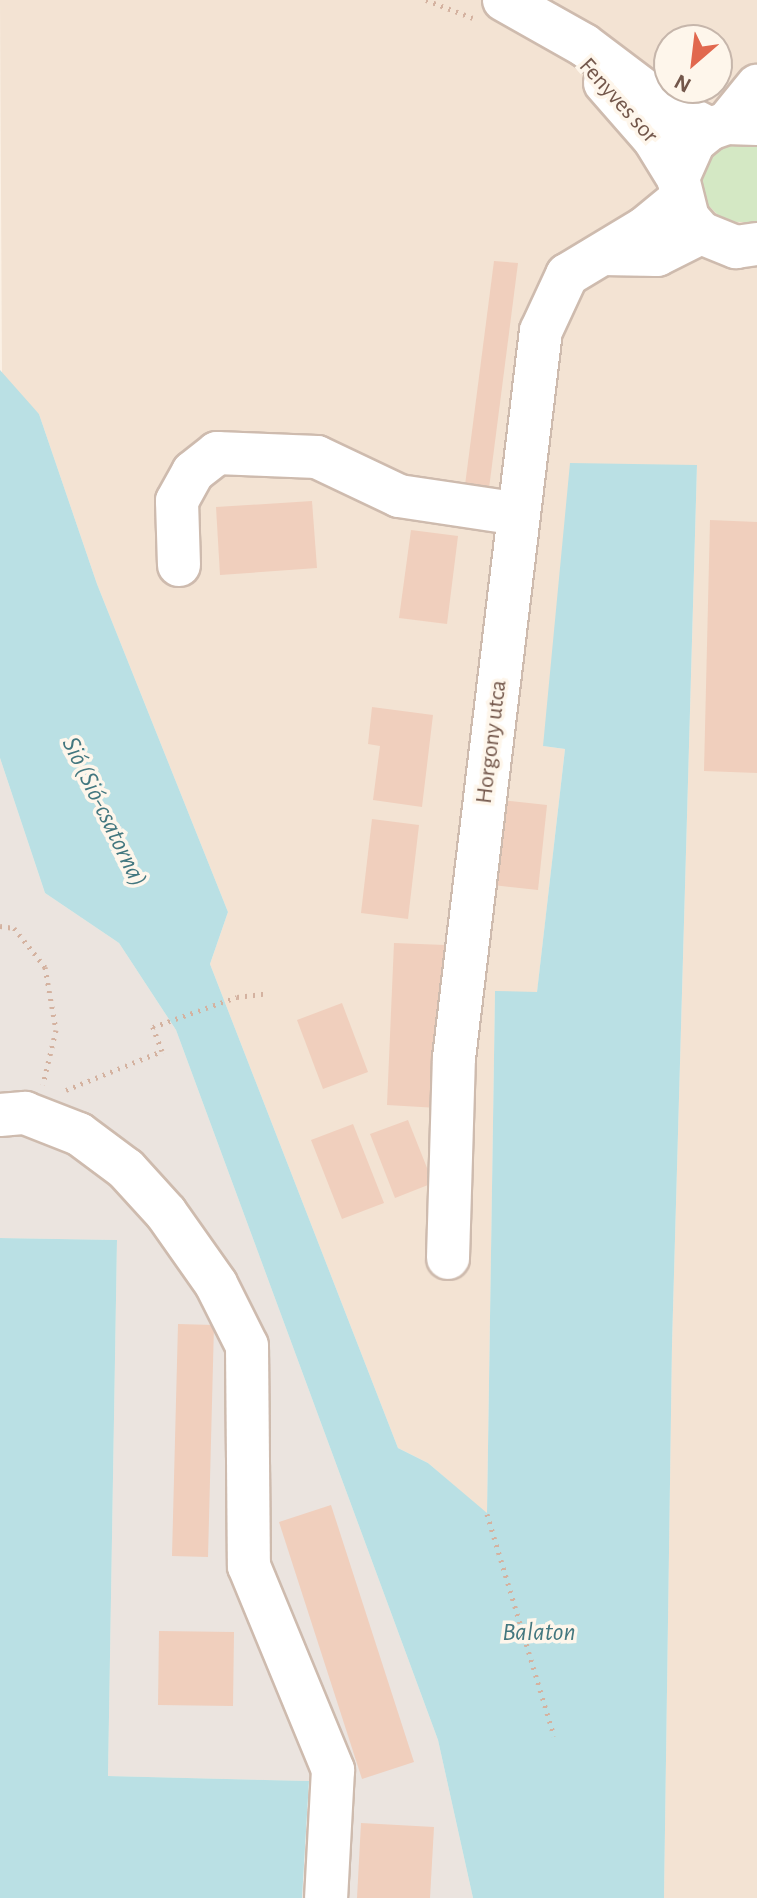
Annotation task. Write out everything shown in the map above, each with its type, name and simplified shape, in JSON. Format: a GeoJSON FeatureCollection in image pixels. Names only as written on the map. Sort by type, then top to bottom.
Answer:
{"type":"FeatureCollection","features":[{"type":"Feature","properties":{"kind":"street","name":"Fenyves sor"},"geometry":{"type":"LineString","coordinates":[[493,12],[551,28],[584,45],[662,104],[732,125]]}},
{"type":"Feature","properties":{"kind":"street","name":"Fenyves sor"},"geometry":{"type":"LineString","coordinates":[[551,28],[654,139],[687,203]]}},
{"type":"Feature","properties":{"kind":"street"},"geometry":{"type":"LineString","coordinates":[[756,245],[736,247],[687,203],[694,142],[732,125],[757,86]]}},
{"type":"Feature","properties":{"kind":"street","name":"Horgony utca"},"geometry":{"type":"LineString","coordinates":[[448,1258],[454,1058],[541,331],[567,275],[603,254],[657,255],[687,203]]}},
{"type":"Feature","properties":{"kind":"street"},"geometry":{"type":"LineString","coordinates":[[179,565],[177,501],[193,472],[217,453],[317,457],[399,496],[519,514]]}},
{"type":"Feature","properties":{"kind":"street"},"geometry":{"type":"LineString","coordinates":[[0,1115],[25,1113],[79,1134],[126,1169],[166,1213],[216,1284],[247,1346],[249,1566],[333,1770],[326,1898]]}},
{"type":"Feature","properties":{"kind":"path"},"geometry":{"type":"LineString","coordinates":[[426,0],[457,8],[493,12]]}},
{"type":"Feature","properties":{"kind":"path"},"geometry":{"type":"LineString","coordinates":[[0,926],[14,928],[45,967],[56,1030],[41,1092],[50,1092]]}},
{"type":"Feature","properties":{"kind":"path"},"geometry":{"type":"LineString","coordinates":[[60,1092],[162,1051],[153,1027],[237,997],[269,993]]}},
{"type":"Feature","properties":{"kind":"path"},"geometry":{"type":"LineString","coordinates":[[487,1514],[554,1736]]}},
{"type":"Feature","properties":{"kind":"shaded area"},"geometry":{"type":"Polygon","coordinates":[[[0,0],[757,0],[757,1898],[664,1898],[672,1345],[697,466],[543,746],[565,749],[537,993],[495,992],[487,1514],[428,1463],[398,1448],[210,964],[228,912],[97,584],[39,414],[2,377],[0,0]]]}},
{"type":"Feature","properties":{"kind":"shaded area"},"geometry":{"type":"Polygon","coordinates":[[[0,758],[45,893],[119,943],[176,1030],[438,1740],[473,1898],[302,1898],[309,1781],[108,1776],[117,1240],[0,1238],[0,758]]]}},
{"type":"Feature","properties":{"kind":"green space"},"geometry":{"type":"Polygon","coordinates":[[[757,141],[757,223],[724,221],[705,202],[701,175],[713,151],[724,143],[757,141]]]}},
{"type":"Feature","properties":{"kind":"water","name":"Balaton"},"geometry":{"type":"Polygon","coordinates":[[[0,370],[39,414],[97,584],[228,912],[210,964],[398,1448],[428,1463],[487,1513],[495,991],[537,992],[565,749],[543,746],[570,463],[697,465],[672,1345],[664,1898],[473,1898],[438,1740],[176,1030],[119,943],[45,893],[0,758],[0,370]]]}},
{"type":"Feature","properties":{"kind":"water"},"geometry":{"type":"Polygon","coordinates":[[[0,1238],[117,1240],[108,1776],[309,1781],[302,1898],[0,1898],[0,1238]]]}},
{"type":"Feature","properties":{"kind":"building"},"geometry":{"type":"Polygon","coordinates":[[[494,261],[518,263],[488,496],[464,493],[494,261]]]}},
{"type":"Feature","properties":{"kind":"building"},"geometry":{"type":"Polygon","coordinates":[[[312,501],[317,568],[220,575],[216,507],[312,501]]]}},
{"type":"Feature","properties":{"kind":"building"},"geometry":{"type":"Polygon","coordinates":[[[710,520],[757,522],[757,773],[704,771],[710,520]]]}},
{"type":"Feature","properties":{"kind":"building"},"geometry":{"type":"Polygon","coordinates":[[[411,530],[458,536],[447,624],[399,618],[411,530]]]}},
{"type":"Feature","properties":{"kind":"building"},"geometry":{"type":"Polygon","coordinates":[[[372,707],[433,715],[422,807],[373,800],[380,746],[368,744],[372,707]]]}},
{"type":"Feature","properties":{"kind":"building"},"geometry":{"type":"Polygon","coordinates":[[[502,800],[547,805],[538,890],[493,885],[502,800]]]}},
{"type":"Feature","properties":{"kind":"building"},"geometry":{"type":"Polygon","coordinates":[[[372,819],[419,825],[408,919],[361,913],[372,819]]]}},
{"type":"Feature","properties":{"kind":"building"},"geometry":{"type":"Polygon","coordinates":[[[394,943],[445,945],[438,1108],[387,1105],[394,943]]]}},
{"type":"Feature","properties":{"kind":"building"},"geometry":{"type":"Polygon","coordinates":[[[342,1003],[368,1072],[323,1089],[297,1020],[342,1003]]]}},
{"type":"Feature","properties":{"kind":"building"},"geometry":{"type":"Polygon","coordinates":[[[408,1120],[433,1183],[395,1198],[370,1134],[408,1120]]]}},
{"type":"Feature","properties":{"kind":"building"},"geometry":{"type":"Polygon","coordinates":[[[353,1124],[384,1203],[342,1219],[311,1140],[353,1124]]]}},
{"type":"Feature","properties":{"kind":"building"},"geometry":{"type":"Polygon","coordinates":[[[178,1324],[214,1325],[208,1557],[172,1556],[178,1324]]]}},
{"type":"Feature","properties":{"kind":"building"},"geometry":{"type":"Polygon","coordinates":[[[331,1505],[414,1762],[362,1779],[279,1522],[331,1505]]]}},
{"type":"Feature","properties":{"kind":"building"},"geometry":{"type":"Polygon","coordinates":[[[159,1631],[234,1632],[233,1706],[158,1705],[159,1631]]]}},
{"type":"Feature","properties":{"kind":"building"},"geometry":{"type":"Polygon","coordinates":[[[361,1823],[434,1827],[430,1898],[357,1898],[361,1823]]]}},
{"type":"Feature","properties":{"kind":"water label","name":"Sió (Sió-csatorna)"},"geometry":{"type":"Point","coordinates":[104,812]}}]}
